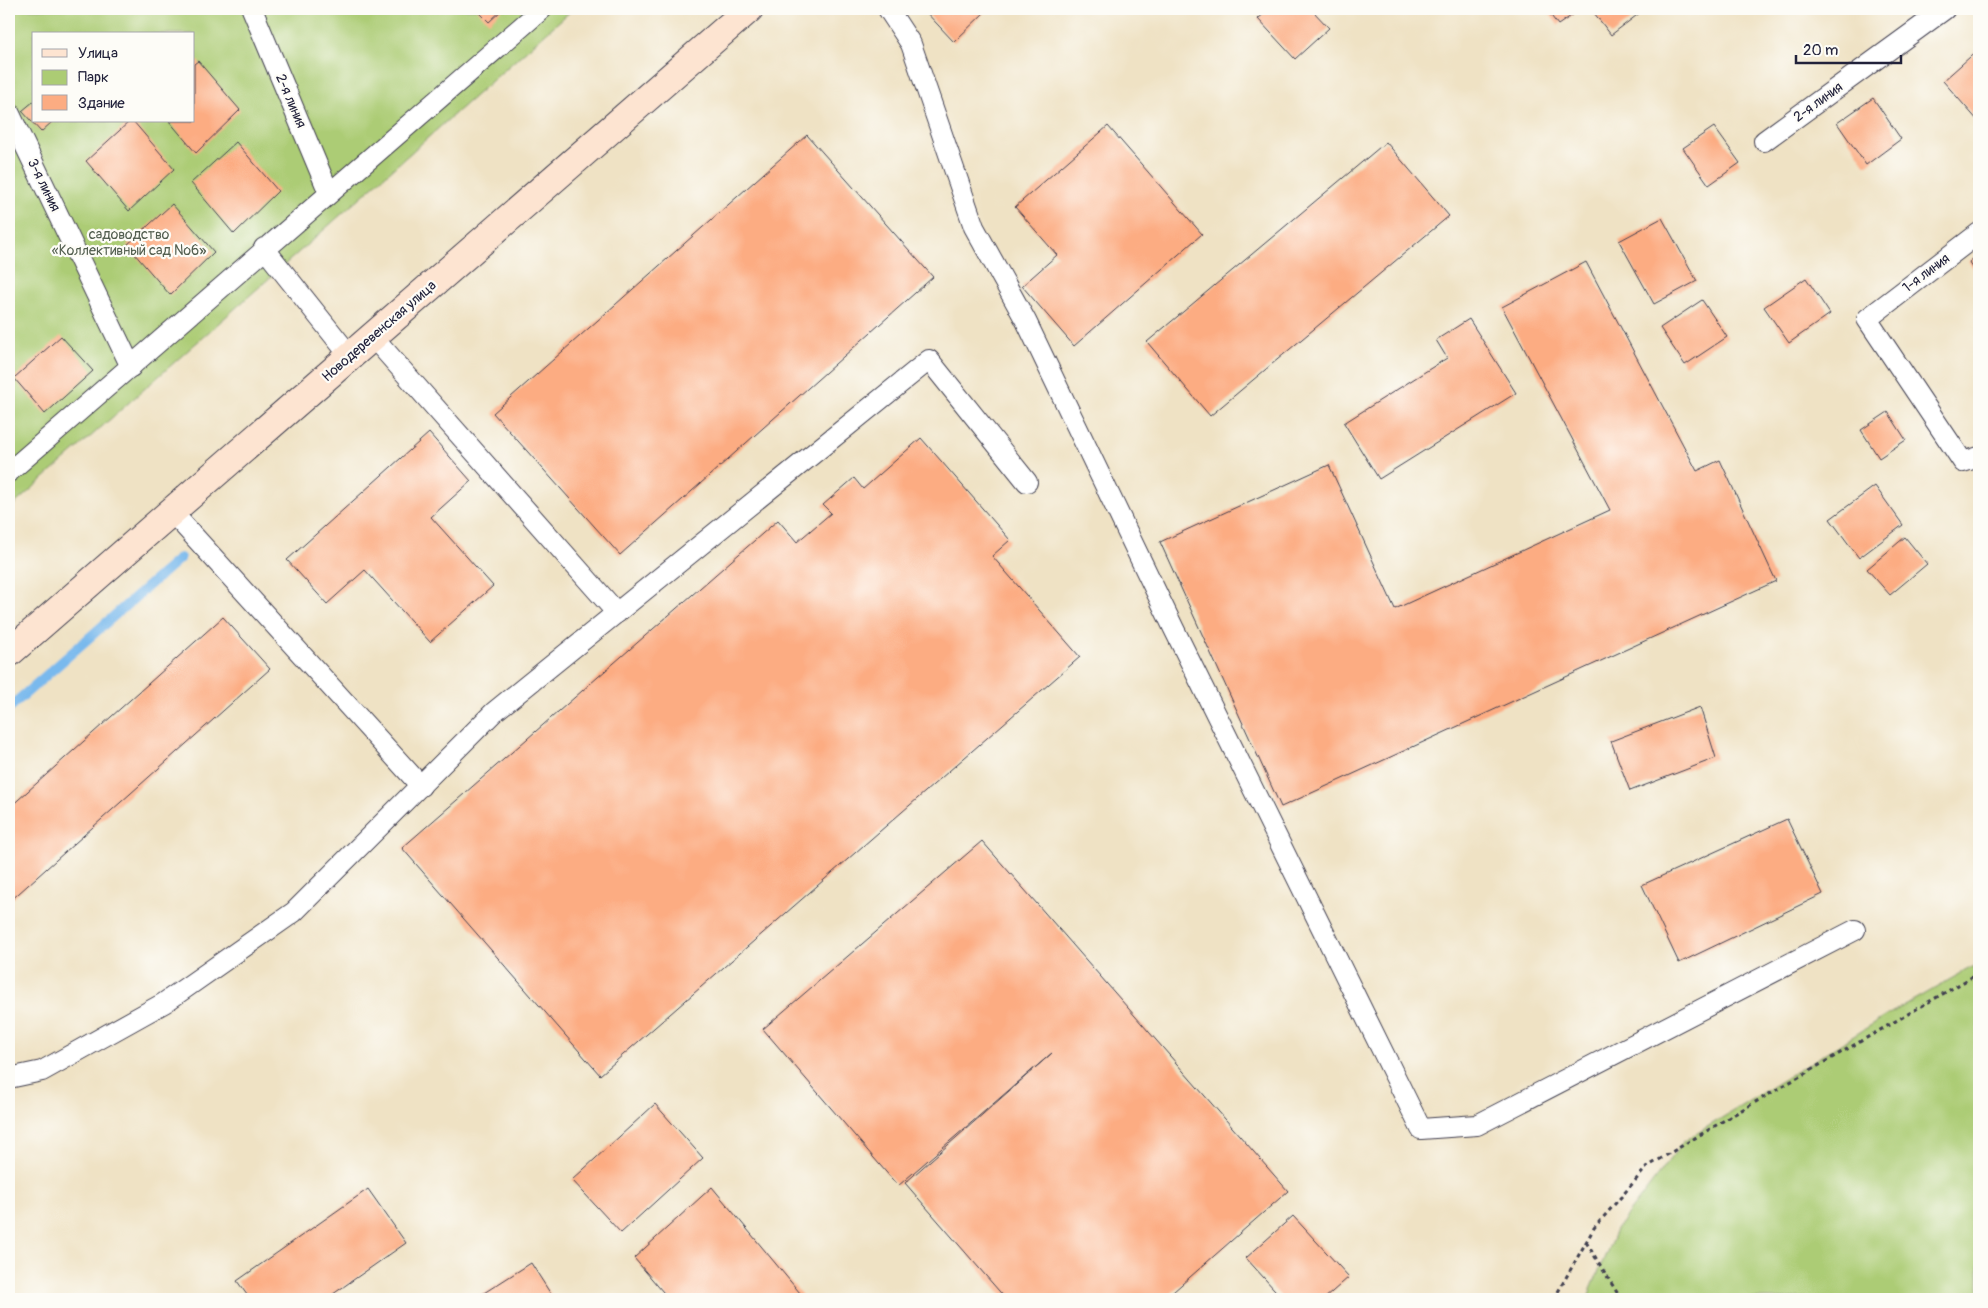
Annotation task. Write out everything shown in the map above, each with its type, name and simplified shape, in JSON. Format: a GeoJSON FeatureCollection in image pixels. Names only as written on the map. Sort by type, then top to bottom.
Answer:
{"type":"FeatureCollection","features":[{"type":"Feature","properties":{"kind":"main road","name":"Новодеревенская улица"},"geometry":{"type":"LineString","coordinates":[[9,653],[750,9]]}},
{"type":"Feature","properties":{"kind":"lane","name":"2-я линия"},"geometry":{"type":"LineString","coordinates":[[252,9],[329,193]]}},
{"type":"Feature","properties":{"kind":"lane"},"geometry":{"type":"LineString","coordinates":[[9,472],[131,367],[264,248],[542,9]]}},
{"type":"Feature","properties":{"kind":"lane"},"geometry":{"type":"LineString","coordinates":[[888,9],[911,44],[974,228],[1026,321],[1178,638],[1421,1129],[1477,1125],[1855,930]]}},
{"type":"Feature","properties":{"kind":"lane","name":"2-я линия"},"geometry":{"type":"LineString","coordinates":[[1764,141],[1945,9]]}},
{"type":"Feature","properties":{"kind":"lane","name":"3-я линия"},"geometry":{"type":"LineString","coordinates":[[9,112],[131,367]]}},
{"type":"Feature","properties":{"kind":"lane","name":"1-я линия"},"geometry":{"type":"LineString","coordinates":[[1979,233],[1867,319],[1963,462],[1979,457]]}},
{"type":"Feature","properties":{"kind":"lane"},"geometry":{"type":"LineString","coordinates":[[264,248],[350,356]]}},
{"type":"Feature","properties":{"kind":"lane"},"geometry":{"type":"LineString","coordinates":[[372,336],[617,613]]}},
{"type":"Feature","properties":{"kind":"lane"},"geometry":{"type":"LineString","coordinates":[[9,1078],[42,1071],[164,1003],[294,912],[494,712],[930,360],[1028,482]]}},
{"type":"Feature","properties":{"kind":"lane"},"geometry":{"type":"LineString","coordinates":[[171,511],[421,786]]}},
{"type":"Feature","properties":{"kind":"path"},"geometry":{"type":"LineString","coordinates":[[1554,1299],[1594,1228],[1646,1167],[1733,1114],[1979,973]]}},
{"type":"Feature","properties":{"kind":"path"},"geometry":{"type":"LineString","coordinates":[[1586,1242],[1621,1299]]}},
{"type":"Feature","properties":{"kind":"green space","name":"садоводство «Коллективный сад №6»"},"geometry":{"type":"Polygon","coordinates":[[[9,9],[573,9],[9,509],[9,9]]]}},
{"type":"Feature","properties":{"kind":"green space"},"geometry":{"type":"Polygon","coordinates":[[[1979,963],[1979,1299],[1587,1299],[1616,1230],[1683,1142],[1889,1014],[1979,963]]]}},
{"type":"Feature","properties":{"kind":"building"},"geometry":{"type":"Polygon","coordinates":[[[476,9],[503,9],[489,22],[476,9]]]}},
{"type":"Feature","properties":{"kind":"building"},"geometry":{"type":"Polygon","coordinates":[[[923,9],[988,9],[954,42],[923,9]]]}},
{"type":"Feature","properties":{"kind":"building"},"geometry":{"type":"Polygon","coordinates":[[[1269,9],[1311,9],[1329,28],[1295,59],[1258,19],[1269,9]]]}},
{"type":"Feature","properties":{"kind":"building"},"geometry":{"type":"Polygon","coordinates":[[[1546,9],[1581,9],[1558,25],[1546,9]]]}},
{"type":"Feature","properties":{"kind":"building"},"geometry":{"type":"Polygon","coordinates":[[[1591,9],[1645,9],[1611,35],[1591,9]]]}},
{"type":"Feature","properties":{"kind":"building"},"geometry":{"type":"Polygon","coordinates":[[[1979,49],[1979,122],[1943,81],[1979,49]]]}},
{"type":"Feature","properties":{"kind":"building"},"geometry":{"type":"Polygon","coordinates":[[[198,61],[240,110],[196,153],[170,122],[195,122],[195,63],[198,61]]]}},
{"type":"Feature","properties":{"kind":"building"},"geometry":{"type":"Polygon","coordinates":[[[1873,98],[1901,139],[1866,165],[1837,123],[1873,98]]]}},
{"type":"Feature","properties":{"kind":"building"},"geometry":{"type":"Polygon","coordinates":[[[32,103],[32,122],[52,122],[41,132],[22,111],[32,103]]]}},
{"type":"Feature","properties":{"kind":"building"},"geometry":{"type":"Polygon","coordinates":[[[129,122],[134,122],[174,169],[129,211],[86,161],[129,122]]]}},
{"type":"Feature","properties":{"kind":"building"},"geometry":{"type":"Polygon","coordinates":[[[1108,126],[1202,234],[1074,346],[1022,286],[1057,255],[1015,207],[1108,126]]]}},
{"type":"Feature","properties":{"kind":"building"},"geometry":{"type":"Polygon","coordinates":[[[1714,127],[1740,163],[1709,185],[1683,148],[1714,127]]]}},
{"type":"Feature","properties":{"kind":"building"},"geometry":{"type":"Polygon","coordinates":[[[807,135],[933,277],[620,555],[493,413],[807,135]]]}},
{"type":"Feature","properties":{"kind":"building"},"geometry":{"type":"Polygon","coordinates":[[[236,142],[278,191],[234,234],[191,183],[236,142]]]}},
{"type":"Feature","properties":{"kind":"building"},"geometry":{"type":"Polygon","coordinates":[[[1386,142],[1449,216],[1210,416],[1147,342],[1386,142]]]}},
{"type":"Feature","properties":{"kind":"building"},"geometry":{"type":"Polygon","coordinates":[[[172,204],[214,252],[170,295],[127,245],[172,204]]]}},
{"type":"Feature","properties":{"kind":"building"},"geometry":{"type":"Polygon","coordinates":[[[1662,218],[1697,281],[1654,304],[1619,241],[1662,218]]]}},
{"type":"Feature","properties":{"kind":"building"},"geometry":{"type":"Polygon","coordinates":[[[1979,254],[1979,276],[1969,262],[1979,254]]]}},
{"type":"Feature","properties":{"kind":"building"},"geometry":{"type":"Polygon","coordinates":[[[1586,262],[1697,471],[1720,460],[1776,581],[1281,807],[1160,542],[1329,465],[1395,609],[1610,510],[1502,307],[1586,262]]]}},
{"type":"Feature","properties":{"kind":"building"},"geometry":{"type":"Polygon","coordinates":[[[1806,278],[1830,314],[1789,343],[1764,307],[1806,278]]]}},
{"type":"Feature","properties":{"kind":"building"},"geometry":{"type":"Polygon","coordinates":[[[1702,300],[1727,337],[1685,365],[1660,328],[1702,300]]]}},
{"type":"Feature","properties":{"kind":"building"},"geometry":{"type":"Polygon","coordinates":[[[1469,319],[1516,393],[1379,479],[1344,423],[1447,358],[1436,340],[1469,319]]]}},
{"type":"Feature","properties":{"kind":"building"},"geometry":{"type":"Polygon","coordinates":[[[61,336],[93,371],[45,414],[14,378],[61,336]]]}},
{"type":"Feature","properties":{"kind":"building"},"geometry":{"type":"Polygon","coordinates":[[[1888,412],[1906,440],[1879,458],[1861,430],[1888,412]]]}},
{"type":"Feature","properties":{"kind":"building"},"geometry":{"type":"Polygon","coordinates":[[[429,433],[471,481],[431,517],[493,586],[430,642],[365,570],[327,604],[287,560],[429,433]]]}},
{"type":"Feature","properties":{"kind":"building"},"geometry":{"type":"Polygon","coordinates":[[[921,438],[1010,540],[992,556],[1080,657],[600,1075],[402,848],[778,520],[797,542],[831,513],[823,505],[854,478],[863,489],[921,438]]]}},
{"type":"Feature","properties":{"kind":"building"},"geometry":{"type":"Polygon","coordinates":[[[1875,486],[1903,525],[1859,558],[1830,519],[1875,486]]]}},
{"type":"Feature","properties":{"kind":"building"},"geometry":{"type":"Polygon","coordinates":[[[1905,537],[1927,564],[1890,595],[1867,569],[1905,537]]]}},
{"type":"Feature","properties":{"kind":"building"},"geometry":{"type":"Polygon","coordinates":[[[223,617],[270,669],[9,902],[9,808],[223,617]]]}},
{"type":"Feature","properties":{"kind":"building"},"geometry":{"type":"Polygon","coordinates":[[[1700,707],[1716,758],[1630,791],[1611,741],[1700,707]]]}},
{"type":"Feature","properties":{"kind":"building"},"geometry":{"type":"Polygon","coordinates":[[[1787,819],[1823,894],[1679,963],[1642,885],[1787,819]]]}},
{"type":"Feature","properties":{"kind":"building"},"geometry":{"type":"Polygon","coordinates":[[[982,841],[1288,1191],[1165,1299],[1006,1299],[905,1183],[1052,1053],[898,1186],[763,1029],[982,841]]]}},
{"type":"Feature","properties":{"kind":"building"},"geometry":{"type":"Polygon","coordinates":[[[655,1104],[703,1158],[621,1233],[572,1180],[655,1104]]]}},
{"type":"Feature","properties":{"kind":"building"},"geometry":{"type":"Polygon","coordinates":[[[712,1187],[805,1299],[669,1299],[634,1258],[712,1187]]]}},
{"type":"Feature","properties":{"kind":"building"},"geometry":{"type":"Polygon","coordinates":[[[368,1189],[406,1243],[326,1299],[250,1299],[237,1281],[368,1189]]]}},
{"type":"Feature","properties":{"kind":"building"},"geometry":{"type":"Polygon","coordinates":[[[1293,1216],[1349,1277],[1324,1299],[1283,1299],[1246,1258],[1293,1216]]]}},
{"type":"Feature","properties":{"kind":"building"},"geometry":{"type":"Polygon","coordinates":[[[531,1263],[554,1299],[476,1298],[531,1263]]]}},
{"type":"Feature","properties":{"kind":"waterway"},"geometry":{"type":"LineString","coordinates":[[9,708],[180,558]]}}]}
